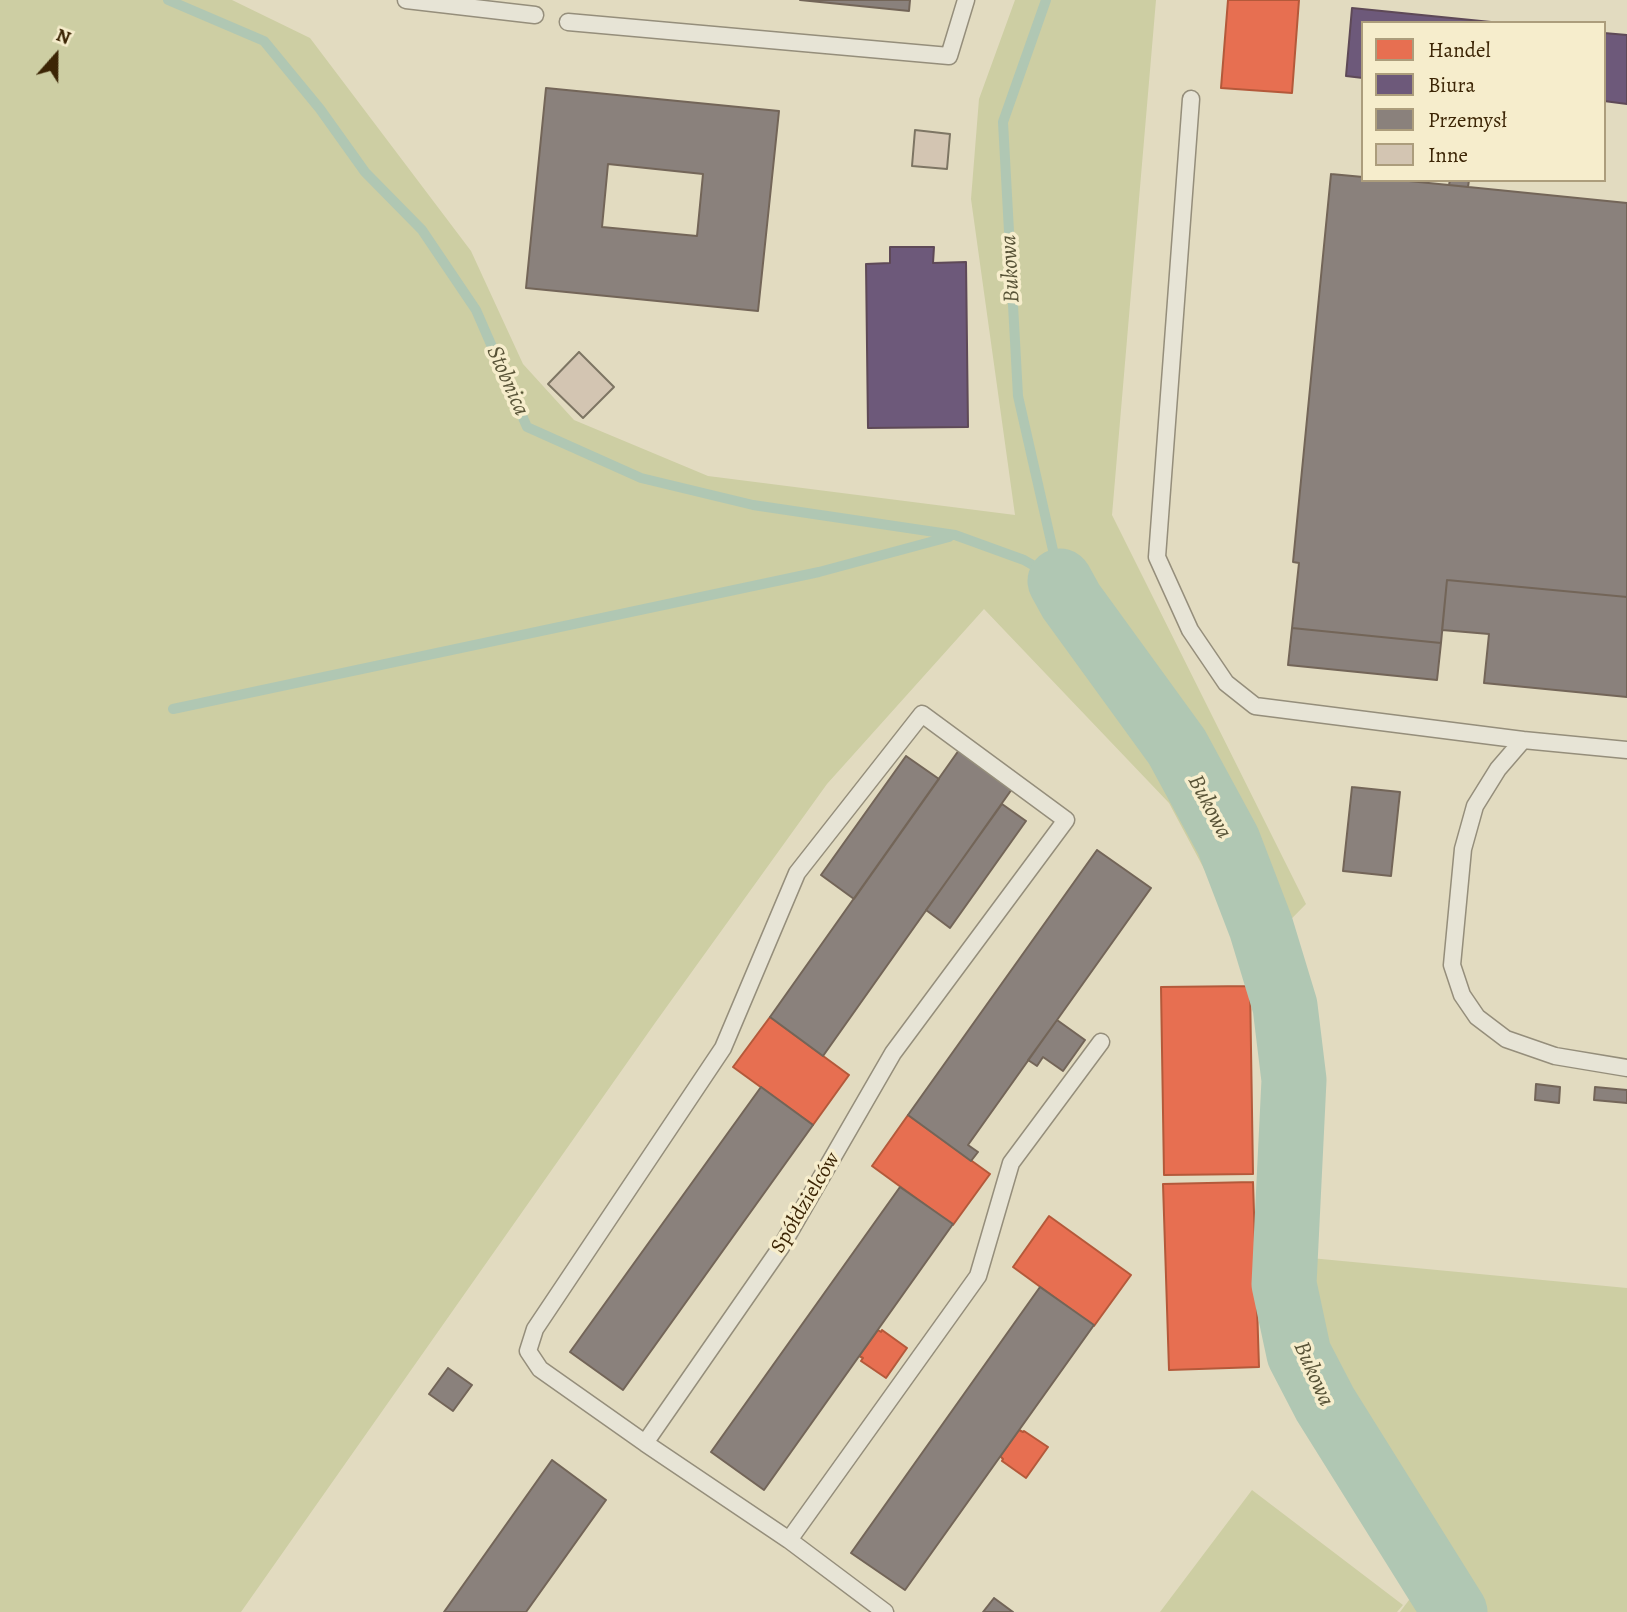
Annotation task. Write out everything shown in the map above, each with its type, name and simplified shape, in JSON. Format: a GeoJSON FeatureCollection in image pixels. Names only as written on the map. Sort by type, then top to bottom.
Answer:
{"type":"FeatureCollection","features":[{"type":"Feature","properties":{"kind":"lane"},"geometry":{"type":"LineString","coordinates":[[406,0],[535,15]]}},
{"type":"Feature","properties":{"kind":"lane"},"geometry":{"type":"LineString","coordinates":[[568,22],[949,56],[966,0]]}},
{"type":"Feature","properties":{"kind":"lane"},"geometry":{"type":"LineString","coordinates":[[1191,99],[1157,557],[1190,630],[1226,683],[1255,706],[1523,740],[1627,750]]}},
{"type":"Feature","properties":{"kind":"lane","name":"Spółdzielców"},"geometry":{"type":"LineString","coordinates":[[922,713],[1066,820],[893,1053],[781,1247],[645,1443],[540,1369],[528,1351],[535,1329],[723,1048],[797,873],[922,713]]}},
{"type":"Feature","properties":{"kind":"lane"},"geometry":{"type":"LineString","coordinates":[[1523,740],[1498,769],[1475,806],[1463,849],[1452,965],[1458,985],[1477,1017],[1506,1040],[1555,1056],[1627,1068]]}},
{"type":"Feature","properties":{"kind":"lane"},"geometry":{"type":"LineString","coordinates":[[789,1540],[978,1276],[1011,1163],[1101,1042]]}},
{"type":"Feature","properties":{"kind":"lane"},"geometry":{"type":"LineString","coordinates":[[645,1443],[789,1540],[885,1612]]}},
{"type":"Feature","properties":{"kind":"green space"},"geometry":{"type":"Polygon","coordinates":[[[0,0],[232,0],[310,38],[471,251],[523,364],[574,420],[708,476],[1015,515],[971,199],[979,99],[1015,0],[1156,0],[1112,515],[1306,904],[1252,959],[1169,803],[984,609],[827,784],[655,1023],[241,1612],[0,1612],[0,0]]]}},
{"type":"Feature","properties":{"kind":"green space"},"geometry":{"type":"Polygon","coordinates":[[[1300,1257],[1627,1288],[1627,1612],[1472,1612],[1318,1366],[1306,1327],[1301,1294],[1300,1257]]]}},
{"type":"Feature","properties":{"kind":"green space"},"geometry":{"type":"Polygon","coordinates":[[[1252,1490],[1403,1605],[1397,1612],[1160,1612],[1252,1490]]]}},
{"type":"Feature","properties":{"kind":"green space"},"geometry":{"type":"Polygon","coordinates":[[[1418,1588],[1434,1612],[1400,1612],[1418,1588]]]}},
{"type":"Feature","properties":{"kind":"building: Handel"},"geometry":{"type":"Polygon","coordinates":[[[1228,0],[1299,0],[1292,93],[1221,88],[1228,0]]]}},
{"type":"Feature","properties":{"kind":"building: Handel"},"geometry":{"type":"Polygon","coordinates":[[[1250,986],[1253,1174],[1164,1175],[1161,987],[1250,986]]]}},
{"type":"Feature","properties":{"kind":"building: Handel"},"geometry":{"type":"Polygon","coordinates":[[[770,1017],[849,1075],[813,1125],[733,1067],[770,1017]]]}},
{"type":"Feature","properties":{"kind":"building: Handel"},"geometry":{"type":"Polygon","coordinates":[[[908,1115],[990,1174],[953,1225],[872,1166],[908,1115]]]}},
{"type":"Feature","properties":{"kind":"building: Handel"},"geometry":{"type":"Polygon","coordinates":[[[1253,1182],[1259,1367],[1169,1370],[1163,1184],[1253,1182]]]}},
{"type":"Feature","properties":{"kind":"building: Handel"},"geometry":{"type":"Polygon","coordinates":[[[1049,1216],[1131,1275],[1094,1326],[1013,1267],[1049,1216]]]}},
{"type":"Feature","properties":{"kind":"building: Handel"},"geometry":{"type":"Polygon","coordinates":[[[878,1330],[882,1330],[907,1348],[886,1378],[861,1361],[863,1358],[859,1356],[878,1330]]]}},
{"type":"Feature","properties":{"kind":"building: Handel"},"geometry":{"type":"Polygon","coordinates":[[[1019,1430],[1048,1447],[1026,1478],[1002,1461],[1000,1456],[1019,1430]]]}},
{"type":"Feature","properties":{"kind":"building: Biura"},"geometry":{"type":"Polygon","coordinates":[[[1352,8],[1481,21],[1361,21],[1361,78],[1346,76],[1352,8]]]}},
{"type":"Feature","properties":{"kind":"building: Biura"},"geometry":{"type":"Polygon","coordinates":[[[1606,33],[1627,35],[1627,104],[1606,101],[1606,33]]]}},
{"type":"Feature","properties":{"kind":"building: Biura"},"geometry":{"type":"Polygon","coordinates":[[[890,247],[934,247],[933,263],[966,262],[968,427],[868,428],[866,264],[890,263],[890,247]]]}},
{"type":"Feature","properties":{"kind":"building: Przemysł"},"geometry":{"type":"Polygon","coordinates":[[[800,0],[910,0],[909,11],[800,0]]]}},
{"type":"Feature","properties":{"kind":"building: Przemysł"},"geometry":{"type":"Polygon","coordinates":[[[546,88],[779,111],[758,311],[526,288],[546,88]],[[608,164],[602,227],[697,236],[703,174],[608,164]]]}},
{"type":"Feature","properties":{"kind":"building: Przemysł"},"geometry":{"type":"Polygon","coordinates":[[[1331,174],[1361,177],[1361,182],[1419,182],[1627,203],[1627,597],[1447,580],[1441,643],[1292,628],[1299,563],[1293,562],[1331,174]]]}},
{"type":"Feature","properties":{"kind":"building: Przemysł"},"geometry":{"type":"Polygon","coordinates":[[[1450,182],[1469,182],[1468,187],[1449,185],[1450,182]]]}},
{"type":"Feature","properties":{"kind":"building: Przemysł"},"geometry":{"type":"Polygon","coordinates":[[[1447,580],[1627,597],[1627,697],[1484,683],[1489,634],[1442,630],[1447,580]]]}},
{"type":"Feature","properties":{"kind":"building: Przemysł"},"geometry":{"type":"Polygon","coordinates":[[[1292,628],[1441,643],[1437,680],[1288,665],[1292,628]]]}},
{"type":"Feature","properties":{"kind":"building: Przemysł"},"geometry":{"type":"Polygon","coordinates":[[[959,750],[1012,789],[823,1056],[770,1017],[959,750]]]}},
{"type":"Feature","properties":{"kind":"building: Przemysł"},"geometry":{"type":"Polygon","coordinates":[[[906,756],[939,779],[854,899],[821,875],[906,756]]]}},
{"type":"Feature","properties":{"kind":"building: Przemysł"},"geometry":{"type":"Polygon","coordinates":[[[1352,787],[1400,792],[1391,876],[1343,871],[1352,787]]]}},
{"type":"Feature","properties":{"kind":"building: Przemysł"},"geometry":{"type":"Polygon","coordinates":[[[1002,804],[1026,821],[950,928],[926,910],[1002,804]]]}},
{"type":"Feature","properties":{"kind":"building: Przemysł"},"geometry":{"type":"Polygon","coordinates":[[[1097,850],[1151,888],[968,1145],[978,1152],[971,1161],[908,1115],[1097,850]]]}},
{"type":"Feature","properties":{"kind":"building: Przemysł"},"geometry":{"type":"Polygon","coordinates":[[[1057,1020],[1085,1040],[1063,1071],[1043,1057],[1037,1066],[1028,1060],[1057,1020]]]}},
{"type":"Feature","properties":{"kind":"building: Przemysł"},"geometry":{"type":"Polygon","coordinates":[[[1536,1084],[1560,1087],[1559,1103],[1535,1100],[1536,1084]]]}},
{"type":"Feature","properties":{"kind":"building: Przemysł"},"geometry":{"type":"Polygon","coordinates":[[[761,1087],[813,1125],[623,1390],[570,1352],[761,1087]]]}},
{"type":"Feature","properties":{"kind":"building: Przemysł"},"geometry":{"type":"Polygon","coordinates":[[[1595,1087],[1627,1090],[1627,1103],[1594,1100],[1595,1087]]]}},
{"type":"Feature","properties":{"kind":"building: Przemysł"},"geometry":{"type":"Polygon","coordinates":[[[900,1187],[953,1224],[764,1490],[711,1452],[900,1187]]]}},
{"type":"Feature","properties":{"kind":"building: Przemysł"},"geometry":{"type":"Polygon","coordinates":[[[1040,1287],[1094,1325],[905,1590],[851,1553],[1040,1287]]]}},
{"type":"Feature","properties":{"kind":"building: Przemysł"},"geometry":{"type":"Polygon","coordinates":[[[448,1368],[472,1385],[453,1411],[429,1394],[448,1368]]]}},
{"type":"Feature","properties":{"kind":"building: Przemysł"},"geometry":{"type":"Polygon","coordinates":[[[552,1460],[606,1500],[526,1612],[444,1612],[552,1460]]]}},
{"type":"Feature","properties":{"kind":"building: Przemysł"},"geometry":{"type":"Polygon","coordinates":[[[994,1598],[1013,1612],[983,1612],[994,1598]]]}},
{"type":"Feature","properties":{"kind":"building: Inne"},"geometry":{"type":"Polygon","coordinates":[[[915,130],[950,134],[947,169],[912,166],[915,130]]]}},
{"type":"Feature","properties":{"kind":"building: Inne"},"geometry":{"type":"Polygon","coordinates":[[[579,352],[614,387],[583,418],[548,384],[579,352]]]}},
{"type":"Feature","properties":{"kind":"waterway","name":"Stobnica"},"geometry":{"type":"LineString","coordinates":[[168,0],[264,41],[320,109],[365,172],[422,230],[476,310],[527,427],[641,478],[753,505],[955,535],[1024,560],[1060,581]]}},
{"type":"Feature","properties":{"kind":"waterway","name":"Bukowa"},"geometry":{"type":"LineString","coordinates":[[1046,0],[1003,122],[1018,396],[1060,581]]}},
{"type":"Feature","properties":{"kind":"waterway"},"geometry":{"type":"LineString","coordinates":[[173,709],[819,572],[949,537]]}},
{"type":"Feature","properties":{"kind":"waterway","name":"Bukowa"},"geometry":{"type":"LineString","coordinates":[[1060,581],[1071,601],[1177,747],[1228,841],[1261,927],[1285,1006],[1294,1080],[1284,1284],[1299,1354],[1325,1404],[1455,1612]]}}]}
